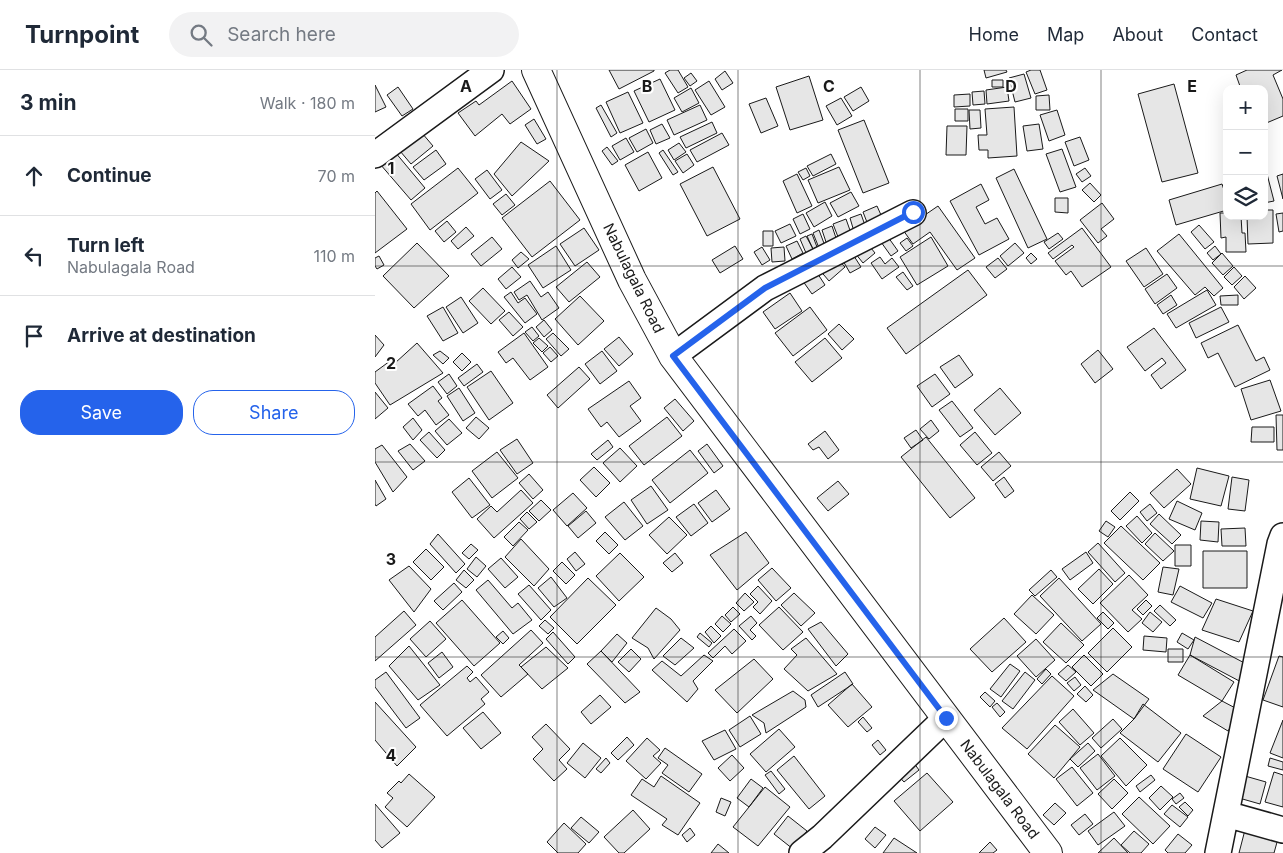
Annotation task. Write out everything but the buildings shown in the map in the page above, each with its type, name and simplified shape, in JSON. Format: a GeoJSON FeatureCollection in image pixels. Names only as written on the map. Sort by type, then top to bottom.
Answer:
{"type":"FeatureCollection","features":[{"type":"Feature","properties":{"kind":"street"},"geometry":{"type":"LineString","coordinates":[[375,156],[491,70]]}},
{"type":"Feature","properties":{"kind":"street","name":"Nabulagala Road"},"geometry":{"type":"LineString","coordinates":[[536,70],[632,280],[673,356],[1048,853]]}},
{"type":"Feature","properties":{"kind":"street"},"geometry":{"type":"LineString","coordinates":[[673,356],[765,288],[913,212]]}},
{"type":"Feature","properties":{"kind":"street"},"geometry":{"type":"LineString","coordinates":[[1218,853],[1283,536]]}},
{"type":"Feature","properties":{"kind":"street"},"geometry":{"type":"LineString","coordinates":[[803,853],[946,718]]}},
{"type":"Feature","properties":{"kind":"street"},"geometry":{"type":"LineString","coordinates":[[1226,814],[1283,830]]}},
{"type":"Feature","properties":{"kind":"route"},"geometry":{"type":"LineString","coordinates":[[913,212],[765,288],[673,356],[946,718]]}}]}
